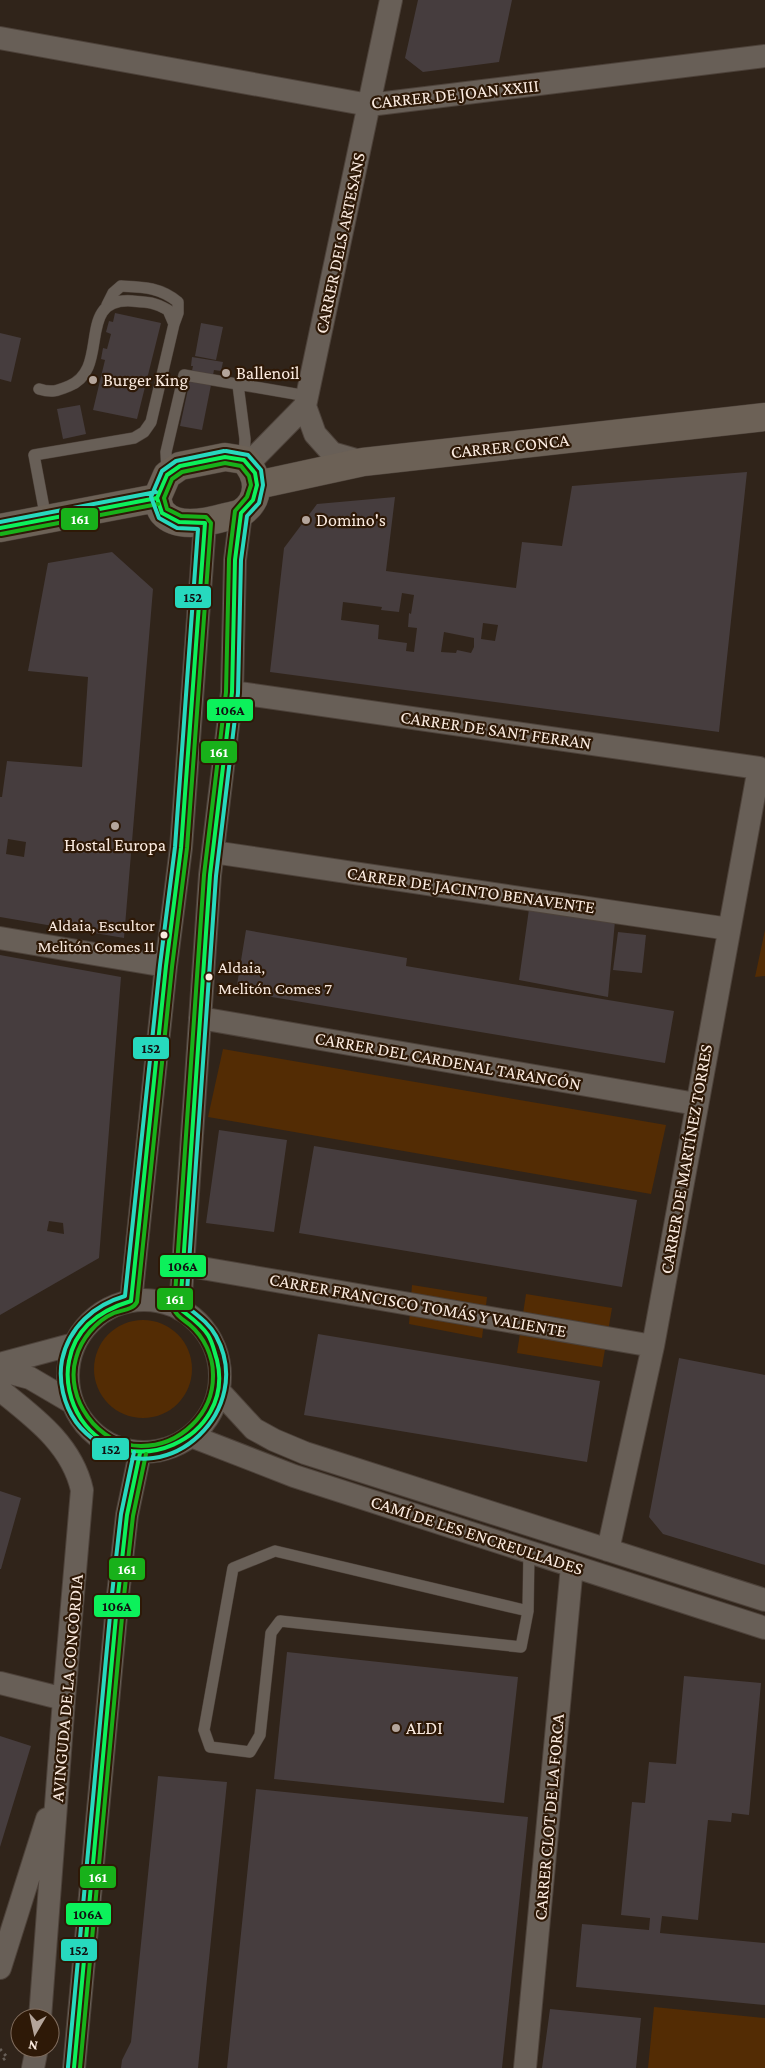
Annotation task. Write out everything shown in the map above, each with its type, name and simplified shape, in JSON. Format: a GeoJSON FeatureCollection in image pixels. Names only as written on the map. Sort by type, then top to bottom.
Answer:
{"type":"FeatureCollection","features":[{"type":"Feature","properties":{"kind":"street","name":"CARRER DELS ARTESANS"},"geometry":{"type":"LineString","coordinates":[[306,401],[391,0]]}},
{"type":"Feature","properties":{"kind":"street","name":"CARRER DE JOAN XXIII"},"geometry":{"type":"LineString","coordinates":[[0,38],[369,105],[765,56]]}},
{"type":"Feature","properties":{"kind":"street"},"geometry":{"type":"LineString","coordinates":[[306,401],[315,434],[332,453],[363,462]]}},
{"type":"Feature","properties":{"kind":"street"},"geometry":{"type":"LineString","coordinates":[[162,487],[162,513],[179,522],[205,523],[240,513],[253,500],[250,470],[306,401]]}},
{"type":"Feature","properties":{"kind":"street","name":"CARRER CONCA"},"geometry":{"type":"LineString","coordinates":[[250,470],[363,462],[765,417]]}},
{"type":"Feature","properties":{"kind":"street"},"geometry":{"type":"LineString","coordinates":[[0,528],[46,519],[162,487],[180,466],[225,457],[250,470]]}},
{"type":"Feature","properties":{"kind":"street"},"geometry":{"type":"LineString","coordinates":[[180,1309],[213,852],[232,692],[235,560],[240,513]]}},
{"type":"Feature","properties":{"kind":"street"},"geometry":{"type":"LineString","coordinates":[[131,1301],[166,966],[181,848],[205,523]]}},
{"type":"Feature","properties":{"kind":"street","name":"CARRER DE SANT FERRAN"},"geometry":{"type":"LineString","coordinates":[[232,692],[759,768]]}},
{"type":"Feature","properties":{"kind":"street","name":"CARRER DE MARTÍNEZ TORRES"},"geometry":{"type":"LineString","coordinates":[[608,1550],[653,1346],[759,768]]}},
{"type":"Feature","properties":{"kind":"street","name":"CARRER DE JACINTO BENAVENTE"},"geometry":{"type":"LineString","coordinates":[[213,852],[729,929]]}},
{"type":"Feature","properties":{"kind":"street"},"geometry":{"type":"LineString","coordinates":[[0,938],[166,966]]}},
{"type":"Feature","properties":{"kind":"street","name":"CARRER DEL CARDENAL TARANCÓN"},"geometry":{"type":"LineString","coordinates":[[200,1018],[696,1104]]}},
{"type":"Feature","properties":{"kind":"street","name":"CARRER FRANCISCO TOMÁS Y VALIENTE"},"geometry":{"type":"LineString","coordinates":[[184,1265],[653,1346]]}},
{"type":"Feature","properties":{"kind":"street"},"geometry":{"type":"LineString","coordinates":[[131,1301],[157,1301],[180,1309],[199,1324],[213,1344],[220,1367],[219,1391],[209,1416],[191,1436],[181,1443],[162,1451],[140,1453],[118,1448],[98,1438],[82,1422],[71,1402],[67,1382],[68,1362],[74,1344],[88,1324],[108,1308],[131,1301]]}},
{"type":"Feature","properties":{"kind":"street"},"geometry":{"type":"LineString","coordinates":[[0,1364],[74,1344]]}},
{"type":"Feature","properties":{"kind":"street"},"geometry":{"type":"LineString","coordinates":[[0,1370],[30,1378],[71,1402]]}},
{"type":"Feature","properties":{"kind":"street","name":"AVINGUDA DE LA CONCÒRDIA"},"geometry":{"type":"LineString","coordinates":[[0,1390],[37,1420],[65,1449],[79,1475],[82,1490],[41,2008]]}},
{"type":"Feature","properties":{"kind":"street","name":"CAMÍ DE LES ENCREULLADES"},"geometry":{"type":"LineString","coordinates":[[219,1391],[254,1429],[305,1453],[765,1600]]}},
{"type":"Feature","properties":{"kind":"street","name":"CAMÍ DE LES ENCREULLADES"},"geometry":{"type":"LineString","coordinates":[[191,1436],[294,1476],[765,1628]]}},
{"type":"Feature","properties":{"kind":"street"},"geometry":{"type":"LineString","coordinates":[[74,2068],[118,1595],[127,1515],[140,1453]]}},
{"type":"Feature","properties":{"kind":"street","name":"CARRER CLOT DE LA FORCA"},"geometry":{"type":"LineString","coordinates":[[525,2068],[572,1566]]}},
{"type":"Feature","properties":{"kind":"street"},"geometry":{"type":"LineString","coordinates":[[0,1683],[64,1699]]}},
{"type":"Feature","properties":{"kind":"street"},"geometry":{"type":"LineString","coordinates":[[0,1968],[59,1780]]}},
{"type":"Feature","properties":{"kind":"lane"},"geometry":{"type":"LineString","coordinates":[[39,389],[52,393],[78,382],[88,371],[99,317],[106,305],[119,300],[153,302],[168,310],[174,324],[151,422],[144,432],[134,438],[34,455],[46,519]]}},
{"type":"Feature","properties":{"kind":"lane"},"geometry":{"type":"LineString","coordinates":[[162,487],[166,452],[184,375],[238,384],[306,401]]}},
{"type":"Feature","properties":{"kind":"lane"},"geometry":{"type":"LineString","coordinates":[[238,384],[250,470]]}},
{"type":"Feature","properties":{"kind":"lane"},"geometry":{"type":"LineString","coordinates":[[528,1611],[275,1551],[233,1568],[204,1730],[210,1747],[250,1752],[260,1735],[271,1633],[280,1621],[521,1647],[528,1611],[529,1552]]}},
{"type":"Feature","properties":{"kind":"path"},"geometry":{"type":"LineString","coordinates":[[0,2049],[7,2057],[0,2062]]}},
{"type":"Feature","properties":{"kind":"shaded area"},"geometry":{"type":"Polygon","coordinates":[[[765,930],[765,976],[755,977],[765,930]]]}},
{"type":"Feature","properties":{"kind":"shaded area"},"geometry":{"type":"Polygon","coordinates":[[[223,1049],[666,1125],[651,1194],[208,1117],[223,1049]]]}},
{"type":"Feature","properties":{"kind":"shaded area"},"geometry":{"type":"Polygon","coordinates":[[[412,1285],[487,1297],[482,1338],[409,1324],[412,1285]]]}},
{"type":"Feature","properties":{"kind":"shaded area"},"geometry":{"type":"Polygon","coordinates":[[[526,1294],[612,1308],[602,1367],[517,1353],[526,1294]]]}},
{"type":"Feature","properties":{"kind":"shaded area"},"geometry":{"type":"Polygon","coordinates":[[[143,1320],[162,1324],[178,1334],[188,1350],[192,1369],[188,1388],[178,1404],[162,1414],[143,1418],[124,1414],[108,1404],[98,1388],[94,1369],[98,1350],[108,1334],[124,1324],[143,1320]]]}},
{"type":"Feature","properties":{"kind":"shaded area"},"geometry":{"type":"Polygon","coordinates":[[[654,2007],[765,2018],[765,2068],[648,2068],[654,2007]]]}},
{"type":"Feature","properties":{"kind":"building"},"geometry":{"type":"Polygon","coordinates":[[[418,0],[512,0],[499,62],[423,72],[405,58],[418,0]]]}},
{"type":"Feature","properties":{"kind":"building"},"geometry":{"type":"Polygon","coordinates":[[[115,313],[161,323],[137,419],[93,410],[105,360],[101,359],[103,348],[107,349],[111,334],[106,332],[109,321],[113,322],[115,313]]]}},
{"type":"Feature","properties":{"kind":"building"},"geometry":{"type":"Polygon","coordinates":[[[201,323],[223,327],[216,360],[195,356],[201,323]]]}},
{"type":"Feature","properties":{"kind":"building"},"geometry":{"type":"Polygon","coordinates":[[[0,333],[21,338],[11,382],[0,379],[0,333]]]}},
{"type":"Feature","properties":{"kind":"building"},"geometry":{"type":"Polygon","coordinates":[[[192,357],[223,362],[221,371],[214,370],[202,430],[180,426],[193,366],[191,366],[192,357]]]}},
{"type":"Feature","properties":{"kind":"building"},"geometry":{"type":"Polygon","coordinates":[[[80,405],[86,434],[63,439],[57,409],[80,405]]]}},
{"type":"Feature","properties":{"kind":"building"},"geometry":{"type":"Polygon","coordinates":[[[747,472],[719,732],[270,672],[284,548],[317,504],[395,497],[386,571],[516,588],[522,542],[562,546],[572,486],[747,472]],[[402,593],[399,612],[381,610],[382,607],[343,602],[341,620],[379,625],[378,639],[407,643],[406,651],[414,652],[417,628],[408,627],[409,613],[411,614],[414,595],[402,593]],[[483,623],[481,639],[495,641],[498,625],[483,623]],[[444,632],[441,652],[456,653],[457,650],[471,653],[474,647],[474,638],[444,632]]]}},
{"type":"Feature","properties":{"kind":"building"},"geometry":{"type":"Polygon","coordinates":[[[112,552],[153,589],[124,938],[0,917],[0,797],[2,797],[7,761],[82,767],[88,677],[28,671],[48,563],[112,552]],[[8,839],[6,854],[24,857],[26,842],[8,839]]]}},
{"type":"Feature","properties":{"kind":"building"},"geometry":{"type":"Polygon","coordinates":[[[529,909],[615,921],[608,997],[519,980],[529,909]]]}},
{"type":"Feature","properties":{"kind":"building"},"geometry":{"type":"Polygon","coordinates":[[[246,930],[407,958],[406,966],[674,1011],[665,1063],[236,991],[246,930]]]}},
{"type":"Feature","properties":{"kind":"building"},"geometry":{"type":"Polygon","coordinates":[[[618,932],[646,935],[642,973],[613,970],[618,932]]]}},
{"type":"Feature","properties":{"kind":"building"},"geometry":{"type":"Polygon","coordinates":[[[0,955],[121,977],[99,1258],[0,1315],[0,955]],[[49,1221],[47,1231],[64,1234],[63,1223],[49,1221]]]}},
{"type":"Feature","properties":{"kind":"building"},"geometry":{"type":"Polygon","coordinates":[[[219,1130],[287,1140],[274,1232],[206,1223],[219,1130]]]}},
{"type":"Feature","properties":{"kind":"building"},"geometry":{"type":"Polygon","coordinates":[[[314,1146],[637,1200],[622,1287],[299,1233],[314,1146]]]}},
{"type":"Feature","properties":{"kind":"building"},"geometry":{"type":"Polygon","coordinates":[[[318,1334],[600,1381],[587,1462],[304,1415],[318,1334]]]}},
{"type":"Feature","properties":{"kind":"building"},"geometry":{"type":"Polygon","coordinates":[[[679,1358],[765,1375],[765,1565],[663,1534],[649,1517],[679,1358]]]}},
{"type":"Feature","properties":{"kind":"building"},"geometry":{"type":"Polygon","coordinates":[[[0,1491],[21,1498],[1,1569],[0,1569],[0,1491]]]}},
{"type":"Feature","properties":{"kind":"building","name":"ALDI"},"geometry":{"type":"Polygon","coordinates":[[[287,1652],[518,1677],[504,1803],[274,1779],[287,1652]]]}},
{"type":"Feature","properties":{"kind":"building"},"geometry":{"type":"Polygon","coordinates":[[[684,1676],[761,1683],[749,1815],[732,1813],[731,1822],[708,1820],[698,1920],[662,1916],[660,1933],[765,1943],[765,2005],[576,1987],[582,1924],[649,1930],[650,1918],[621,1915],[632,1802],[645,1803],[649,1762],[676,1764],[684,1676]]]}},
{"type":"Feature","properties":{"kind":"building"},"geometry":{"type":"Polygon","coordinates":[[[0,1736],[31,1746],[0,1847],[0,1736]]]}},
{"type":"Feature","properties":{"kind":"building"},"geometry":{"type":"Polygon","coordinates":[[[158,1776],[227,1782],[198,2068],[121,2068],[122,2060],[131,2042],[158,1776]]]}},
{"type":"Feature","properties":{"kind":"building"},"geometry":{"type":"Polygon","coordinates":[[[256,1789],[528,1817],[502,2068],[227,2068],[256,1789]]]}},
{"type":"Feature","properties":{"kind":"building"},"geometry":{"type":"Polygon","coordinates":[[[550,2009],[641,2018],[636,2068],[542,2068],[550,2009]]]}},
{"type":"Feature","properties":{"kind":"transit line","name":"152"},"geometry":{"type":"LineString","coordinates":[[224,451],[176,461],[162,471],[151,497],[159,518],[177,528],[198,529],[175,847],[160,965],[125,1296],[103,1305],[85,1319],[70,1337],[65,1348],[61,1368],[65,1400],[81,1429],[101,1445],[127,1457],[153,1458],[178,1450],[199,1435],[215,1415],[224,1390],[225,1364],[216,1336],[206,1323],[186,1306],[216,876],[238,693],[241,560],[247,516],[259,503],[263,485],[261,470],[248,455],[226,451]]}},
{"type":"Feature","properties":{"kind":"transit line","name":"106A"},"geometry":{"type":"LineString","coordinates":[[225,457],[244,460],[255,473],[257,485],[253,500],[241,513],[235,560],[232,692],[210,875],[180,1309],[199,1324],[210,1338],[217,1360],[218,1388],[210,1412],[194,1431],[173,1445],[149,1451],[124,1450],[101,1439],[81,1419],[69,1391],[68,1368],[72,1349],[83,1330],[100,1315],[131,1301],[166,966],[181,848],[205,523],[179,522],[162,513],[157,498],[167,475],[180,466],[225,457]]}},
{"type":"Feature","properties":{"kind":"transit line","name":"161"},"geometry":{"type":"LineString","coordinates":[[225,463],[241,466],[249,476],[251,485],[247,497],[235,511],[229,559],[226,692],[204,875],[174,1309],[178,1316],[200,1335],[207,1347],[213,1367],[212,1389],[208,1402],[201,1414],[181,1434],[155,1445],[141,1446],[125,1444],[111,1438],[98,1429],[80,1403],[75,1389],[74,1373],[78,1351],[90,1331],[107,1316],[130,1308],[137,1302],[172,967],[187,848],[211,523],[206,517],[181,516],[167,509],[164,498],[172,479],[182,472],[225,463]]}},
{"type":"Feature","properties":{"kind":"transit line","name":"152"},"geometry":{"type":"LineString","coordinates":[[0,522],[156,492]]}},
{"type":"Feature","properties":{"kind":"transit line","name":"106A"},"geometry":{"type":"LineString","coordinates":[[0,528],[157,498]]}},
{"type":"Feature","properties":{"kind":"transit line","name":"161"},"geometry":{"type":"LineString","coordinates":[[1,534],[158,504]]}},
{"type":"Feature","properties":{"kind":"transit line","name":"152"},"geometry":{"type":"LineString","coordinates":[[68,2067],[112,1594],[121,1514],[134,1452]]}},
{"type":"Feature","properties":{"kind":"transit line","name":"106A"},"geometry":{"type":"LineString","coordinates":[[74,2068],[118,1595],[127,1515],[140,1453]]}},
{"type":"Feature","properties":{"kind":"transit line","name":"161"},"geometry":{"type":"LineString","coordinates":[[80,2068],[124,1596],[133,1516],[146,1454]]}},
{"type":"Feature","properties":{"kind":"place","name":"Ballenoil"},"geometry":{"type":"Point","coordinates":[226,373]}},
{"type":"Feature","properties":{"kind":"place","name":"Burger King"},"geometry":{"type":"Point","coordinates":[93,380]}},
{"type":"Feature","properties":{"kind":"place","name":"Domino's"},"geometry":{"type":"Point","coordinates":[306,520]}},
{"type":"Feature","properties":{"kind":"place","name":"Hostal Europa"},"geometry":{"type":"Point","coordinates":[115,826]}},
{"type":"Feature","properties":{"kind":"place","name":"Aldaia, Escultor Melitón Comes 11"},"geometry":{"type":"Point","coordinates":[164,935]}},
{"type":"Feature","properties":{"kind":"place","name":"Aldaia, Melitón Comes 7"},"geometry":{"type":"Point","coordinates":[209,977]}},
{"type":"Feature","properties":{"kind":"place","name":"ALDI"},"geometry":{"type":"Point","coordinates":[396,1728]}}]}
